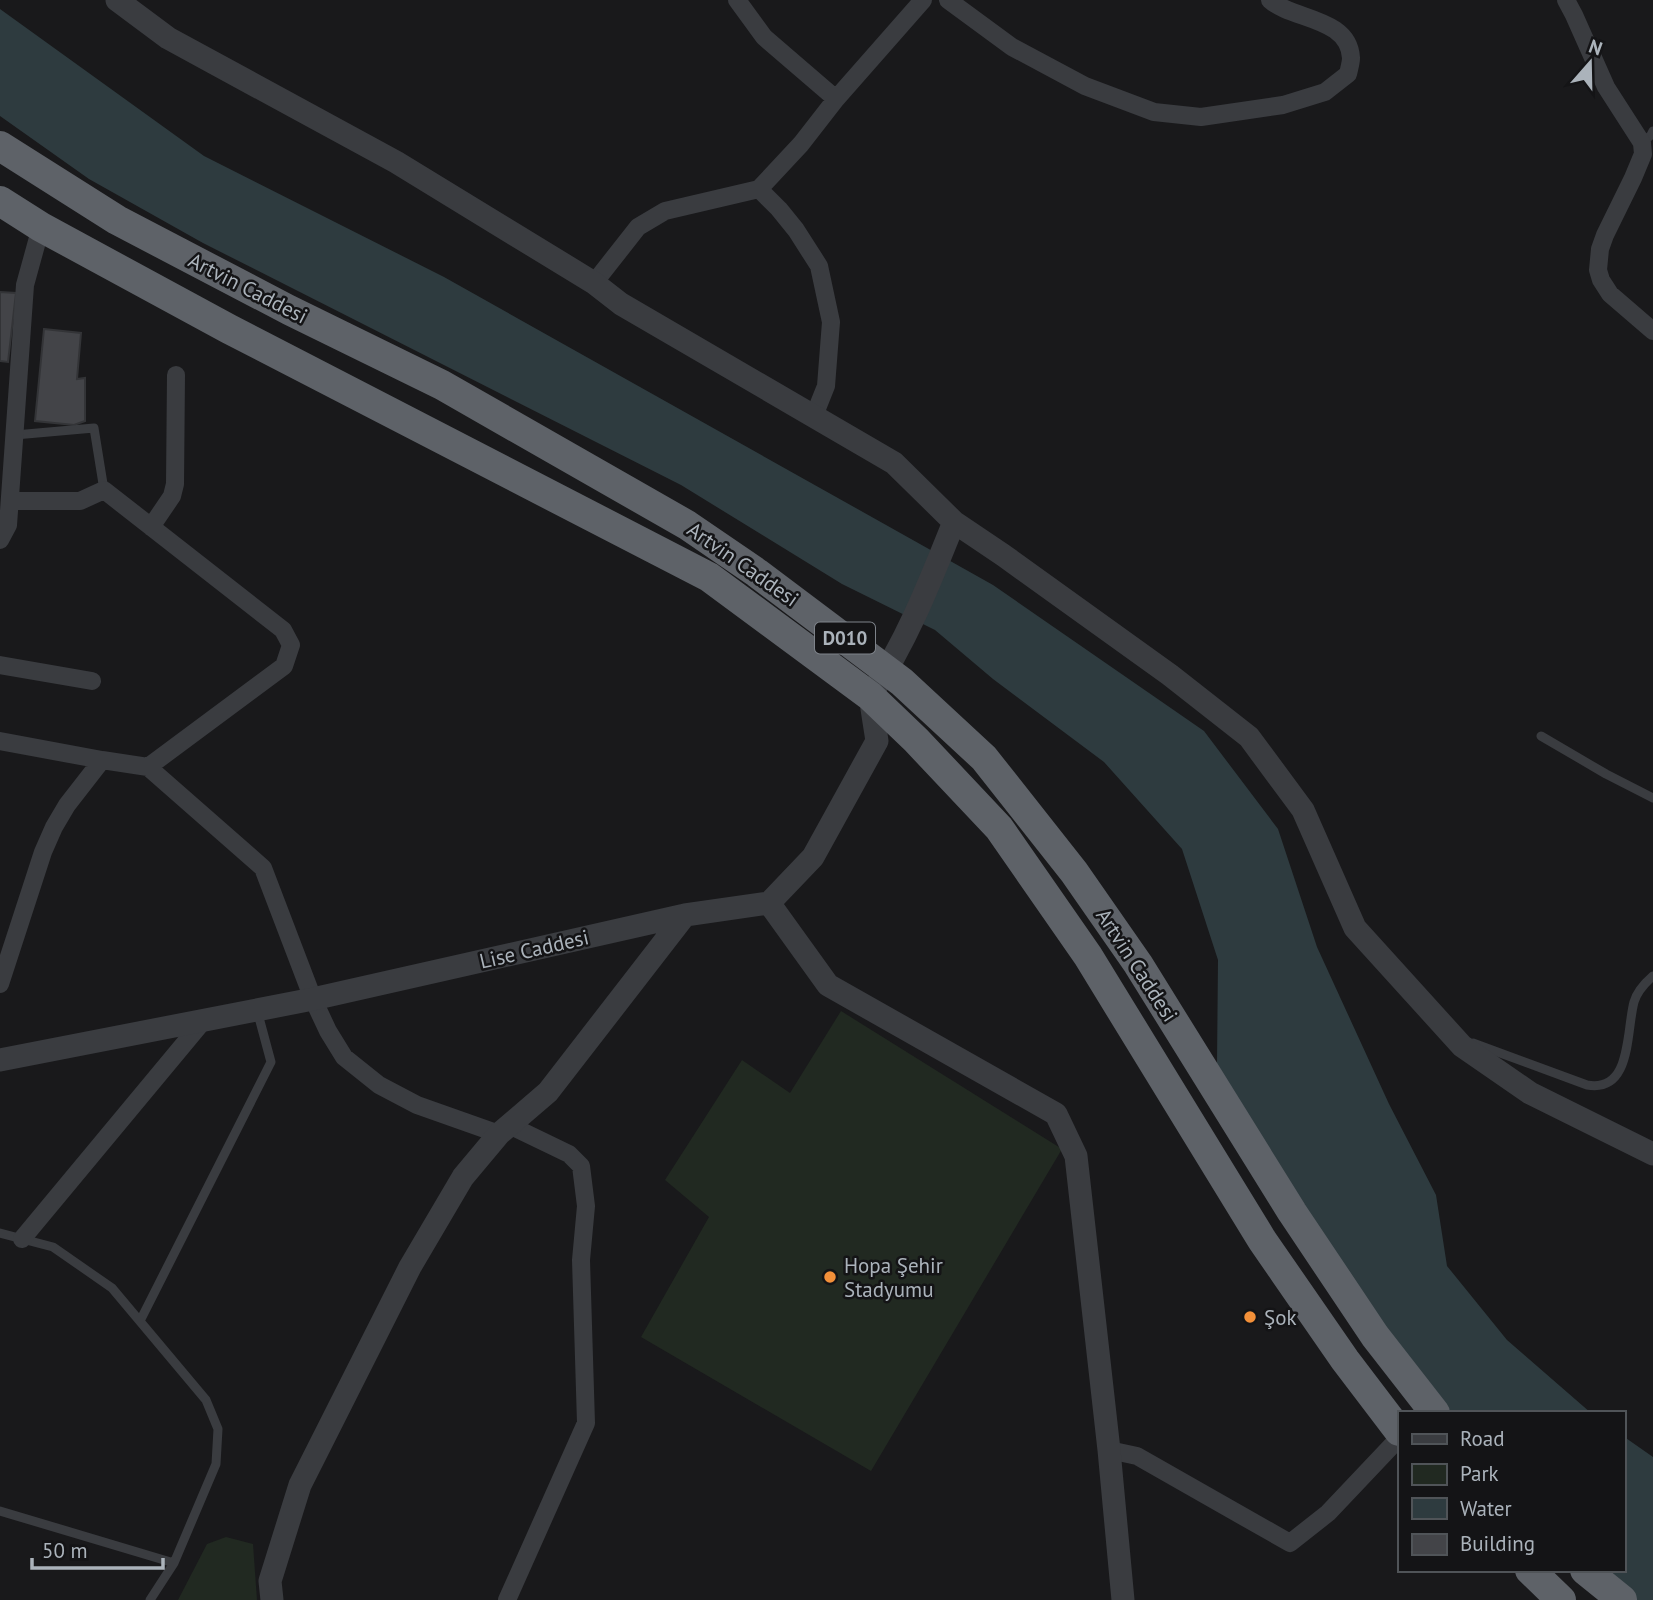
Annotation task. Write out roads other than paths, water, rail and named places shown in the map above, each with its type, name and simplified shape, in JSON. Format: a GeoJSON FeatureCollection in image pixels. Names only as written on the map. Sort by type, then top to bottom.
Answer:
{"type":"FeatureCollection","features":[{"type":"Feature","properties":{"kind":"highway","name":"Artvin Caddesi"},"geometry":{"type":"LineString","coordinates":[[0,146],[117,220],[289,310],[442,385],[687,525],[778,588],[902,682],[984,758],[1074,872],[1138,964],[1299,1224],[1375,1336],[1433,1411]]}},
{"type":"Feature","properties":{"kind":"highway","name":"Artvin Caddesi"},"geometry":{"type":"LineString","coordinates":[[0,201],[41,227],[241,336],[709,577],[870,696],[916,740],[999,828],[1088,956],[1262,1240],[1345,1360],[1398,1430]]}},
{"type":"Feature","properties":{"kind":"highway"},"geometry":{"type":"LineString","coordinates":[[1532,1572],[1561,1600]]}},
{"type":"Feature","properties":{"kind":"highway"},"geometry":{"type":"LineString","coordinates":[[1587,1572],[1622,1600]]}},
{"type":"Feature","properties":{"kind":"street"},"geometry":{"type":"LineString","coordinates":[[117,0],[168,38],[396,162],[594,283],[621,304],[894,463],[954,522],[1159,667],[1249,737],[1303,810],[1355,928],[1462,1046],[1530,1093],[1653,1154]]}},
{"type":"Feature","properties":{"kind":"street"},"geometry":{"type":"LineString","coordinates":[[737,0],[764,37],[836,99]]}},
{"type":"Feature","properties":{"kind":"street"},"geometry":{"type":"LineString","coordinates":[[594,283],[638,227],[665,211],[759,189],[801,144],[836,99],[923,0]]}},
{"type":"Feature","properties":{"kind":"street"},"geometry":{"type":"LineString","coordinates":[[948,0],[1012,47],[1085,86],[1154,112],[1201,117],[1283,106],[1325,92],[1348,74],[1351,58],[1340,35],[1314,19],[1278,7],[1270,0]]}},
{"type":"Feature","properties":{"kind":"street"},"geometry":{"type":"LineString","coordinates":[[1566,0],[1606,87],[1647,137],[1643,155],[1602,242],[1598,270],[1609,294],[1653,331]]}},
{"type":"Feature","properties":{"kind":"street"},"geometry":{"type":"LineString","coordinates":[[759,189],[796,230],[819,266],[831,322],[826,386],[814,416]]}},
{"type":"Feature","properties":{"kind":"street"},"geometry":{"type":"LineString","coordinates":[[0,541],[8,525],[25,285],[41,227]]}},
{"type":"Feature","properties":{"kind":"street"},"geometry":{"type":"LineString","coordinates":[[151,527],[172,496],[175,484],[176,375]]}},
{"type":"Feature","properties":{"kind":"street"},"geometry":{"type":"LineString","coordinates":[[10,501],[80,501],[104,490],[284,630],[291,645],[284,666],[148,767]]}},
{"type":"Feature","properties":{"kind":"street"},"geometry":{"type":"LineString","coordinates":[[954,522],[903,640],[870,696],[877,741],[813,857],[769,903],[828,985],[1056,1114],[1076,1156],[1110,1450],[1123,1600]]}},
{"type":"Feature","properties":{"kind":"street"},"geometry":{"type":"LineString","coordinates":[[0,665],[92,681]]}},
{"type":"Feature","properties":{"kind":"street"},"geometry":{"type":"LineString","coordinates":[[0,741],[148,767],[263,868],[313,999],[344,1057],[379,1085],[417,1105],[504,1129],[569,1154],[581,1166],[586,1206],[581,1260],[586,1423],[507,1600]]}},
{"type":"Feature","properties":{"kind":"street"},"geometry":{"type":"LineString","coordinates":[[0,984],[43,852],[54,827],[67,805],[102,760]]}},
{"type":"Feature","properties":{"kind":"street","name":"Lise Caddesi"},"geometry":{"type":"LineString","coordinates":[[0,1060],[313,999],[685,915],[769,903]]}},
{"type":"Feature","properties":{"kind":"street"},"geometry":{"type":"LineString","coordinates":[[272,1600],[270,1581],[300,1485],[411,1267],[463,1177],[504,1129],[548,1093],[685,915]]}},
{"type":"Feature","properties":{"kind":"street"},"geometry":{"type":"LineString","coordinates":[[22,1239],[204,1020]]}},
{"type":"Feature","properties":{"kind":"street"},"geometry":{"type":"LineString","coordinates":[[1110,1450],[1137,1456],[1290,1543],[1328,1513],[1398,1439]]}},
{"type":"Feature","properties":{"kind":"lane"},"geometry":{"type":"LineString","coordinates":[[15,435],[94,428],[104,490]]}},
{"type":"Feature","properties":{"kind":"lane"},"geometry":{"type":"LineString","coordinates":[[1541,736],[1606,774],[1653,797]]}},
{"type":"Feature","properties":{"kind":"lane"},"geometry":{"type":"LineString","coordinates":[[1462,1046],[1473,1043],[1587,1085],[1606,1084],[1613,1081],[1622,1069],[1634,1000],[1653,976]]}},
{"type":"Feature","properties":{"kind":"lane"},"geometry":{"type":"LineString","coordinates":[[139,1321],[271,1062],[257,1010]]}},
{"type":"Feature","properties":{"kind":"lane"},"geometry":{"type":"LineString","coordinates":[[0,1233],[53,1247],[112,1288],[206,1400],[218,1429],[215,1464],[174,1563],[150,1600]]}},
{"type":"Feature","properties":{"kind":"lane"},"geometry":{"type":"LineString","coordinates":[[0,1511],[174,1563]]}},
{"type":"Feature","properties":{"kind":"water"},"geometry":{"type":"Polygon","coordinates":[[[0,9],[204,156],[444,277],[993,585],[1204,731],[1278,829],[1317,947],[1389,1104],[1436,1195],[1447,1266],[1507,1340],[1589,1411],[1438,1411],[1329,1252],[1217,1064],[1218,960],[1182,849],[1104,762],[993,679],[935,630],[842,584],[681,485],[203,243],[89,179],[0,116],[0,9]]]}},
{"type":"Feature","properties":{"kind":"water"},"geometry":{"type":"Polygon","coordinates":[[[1625,1437],[1653,1457],[1653,1600],[1630,1600],[1595,1572],[1625,1572],[1625,1437]]]}},
{"type":"Feature","properties":{"kind":"place","name":"Hopa Şehir Stadyumu"},"geometry":{"type":"Point","coordinates":[830,1277]}},
{"type":"Feature","properties":{"kind":"place","name":"Şok"},"geometry":{"type":"Point","coordinates":[1250,1317]}}]}
